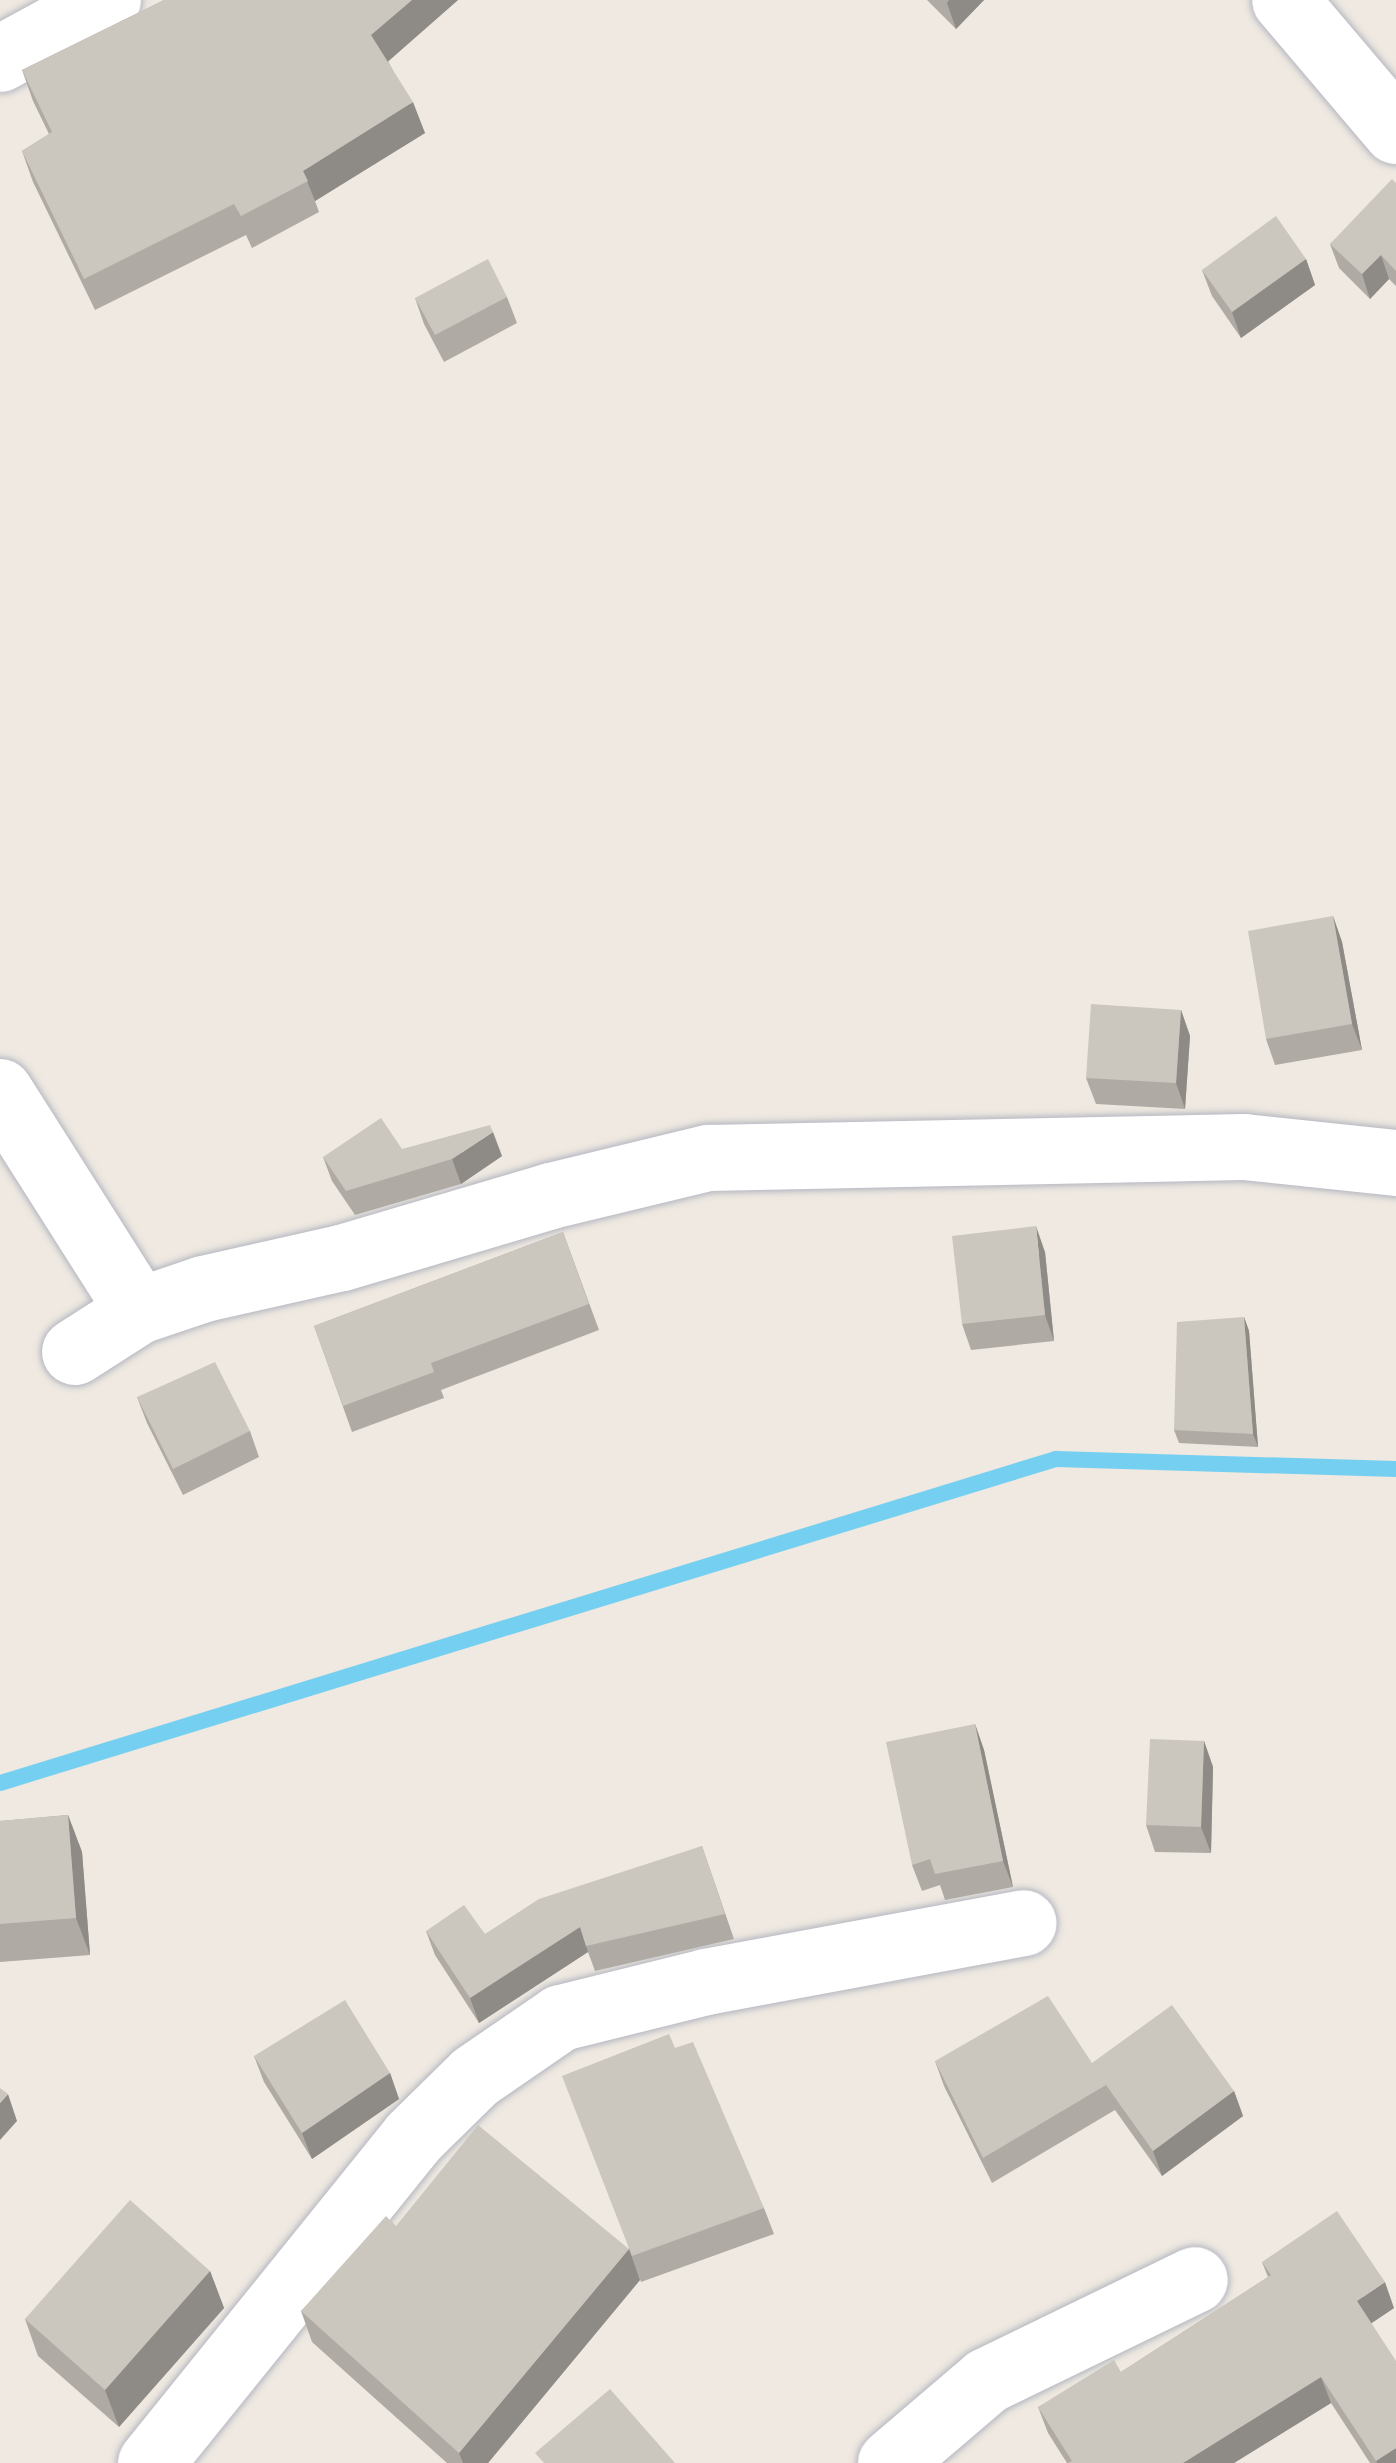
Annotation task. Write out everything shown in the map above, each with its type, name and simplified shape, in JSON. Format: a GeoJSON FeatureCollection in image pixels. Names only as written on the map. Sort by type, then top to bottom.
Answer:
{"type":"FeatureCollection","features":[{"type":"Feature","properties":{"kind":"street"},"geometry":{"type":"LineString","coordinates":[[0,59],[108,0]]}},
{"type":"Feature","properties":{"kind":"street"},"geometry":{"type":"LineString","coordinates":[[1285,0],[1396,131]]}},
{"type":"Feature","properties":{"kind":"street"},"geometry":{"type":"LineString","coordinates":[[0,1092],[139,1311]]}},
{"type":"Feature","properties":{"kind":"street"},"geometry":{"type":"LineString","coordinates":[[75,1352],[139,1311],[709,1158],[1244,1147],[1396,1163]]}},
{"type":"Feature","properties":{"kind":"street"},"geometry":{"type":"LineString","coordinates":[[151,2463],[413,2138],[475,2077],[561,2018],[706,1982],[1024,1923]]}},
{"type":"Feature","properties":{"kind":"street"},"geometry":{"type":"LineString","coordinates":[[891,2463],[987,2381],[1195,2280]]}},
{"type":"Feature","properties":{"kind":"building"},"geometry":{"type":"Polygon","coordinates":[[[164,0],[412,0],[371,35],[413,102],[303,171],[308,181],[241,216],[234,204],[84,279],[22,151],[52,132],[22,70],[164,0]]]}},
{"type":"Feature","properties":{"kind":"building"},"geometry":{"type":"Polygon","coordinates":[[[1392,179],[1396,183],[1396,271],[1381,255],[1362,274],[1330,244],[1392,179]]]}},
{"type":"Feature","properties":{"kind":"building"},"geometry":{"type":"Polygon","coordinates":[[[1276,216],[1306,259],[1232,312],[1202,270],[1276,216]]]}},
{"type":"Feature","properties":{"kind":"building"},"geometry":{"type":"Polygon","coordinates":[[[488,259],[507,297],[435,335],[415,298],[488,259]]]}},
{"type":"Feature","properties":{"kind":"building"},"geometry":{"type":"Polygon","coordinates":[[[1333,916],[1352,1024],[1266,1039],[1248,931],[1333,916]]]}},
{"type":"Feature","properties":{"kind":"building"},"geometry":{"type":"Polygon","coordinates":[[[1091,1004],[1181,1010],[1176,1083],[1086,1078],[1091,1004]]]}},
{"type":"Feature","properties":{"kind":"building"},"geometry":{"type":"Polygon","coordinates":[[[381,1118],[402,1149],[490,1125],[493,1132],[452,1159],[346,1191],[323,1157],[381,1118]]]}},
{"type":"Feature","properties":{"kind":"building"},"geometry":{"type":"Polygon","coordinates":[[[1036,1226],[1045,1315],[962,1324],[952,1236],[1036,1226]]]}},
{"type":"Feature","properties":{"kind":"building"},"geometry":{"type":"Polygon","coordinates":[[[563,1232],[589,1304],[431,1363],[434,1372],[343,1406],[314,1326],[563,1232]]]}},
{"type":"Feature","properties":{"kind":"building"},"geometry":{"type":"Polygon","coordinates":[[[1244,1317],[1253,1434],[1174,1430],[1177,1322],[1244,1317]]]}},
{"type":"Feature","properties":{"kind":"building"},"geometry":{"type":"Polygon","coordinates":[[[215,1362],[250,1431],[173,1469],[137,1397],[215,1362]]]}},
{"type":"Feature","properties":{"kind":"building"},"geometry":{"type":"Polygon","coordinates":[[[975,1724],[1003,1861],[935,1874],[930,1859],[912,1865],[886,1742],[975,1724]]]}},
{"type":"Feature","properties":{"kind":"building"},"geometry":{"type":"Polygon","coordinates":[[[1150,1739],[1204,1741],[1201,1827],[1146,1825],[1150,1739]]]}},
{"type":"Feature","properties":{"kind":"building"},"geometry":{"type":"Polygon","coordinates":[[[68,1815],[76,1918],[0,1924],[0,1821],[68,1815]]]}},
{"type":"Feature","properties":{"kind":"building"},"geometry":{"type":"Polygon","coordinates":[[[702,1846],[725,1914],[586,1946],[580,1927],[470,1998],[426,1931],[464,1905],[485,1934],[539,1899],[702,1846]]]}},
{"type":"Feature","properties":{"kind":"building"},"geometry":{"type":"Polygon","coordinates":[[[1048,1996],[1092,2063],[1172,2005],[1234,2091],[1153,2151],[1106,2085],[983,2158],[935,2061],[1048,1996]]]}},
{"type":"Feature","properties":{"kind":"building"},"geometry":{"type":"Polygon","coordinates":[[[345,2000],[390,2073],[302,2133],[254,2056],[345,2000]]]}},
{"type":"Feature","properties":{"kind":"building"},"geometry":{"type":"Polygon","coordinates":[[[669,2034],[675,2048],[693,2042],[764,2208],[632,2256],[562,2076],[669,2034]]]}},
{"type":"Feature","properties":{"kind":"building"},"geometry":{"type":"Polygon","coordinates":[[[478,2125],[629,2249],[459,2453],[301,2311],[386,2216],[396,2226],[478,2125]]]}},
{"type":"Feature","properties":{"kind":"building"},"geometry":{"type":"Polygon","coordinates":[[[130,2200],[210,2271],[105,2390],[25,2319],[130,2200]]]}},
{"type":"Feature","properties":{"kind":"building"},"geometry":{"type":"Polygon","coordinates":[[[1337,2211],[1385,2282],[1357,2301],[1396,2361],[1396,2448],[1376,2461],[1321,2377],[1183,2463],[1068,2463],[1072,2461],[1038,2407],[1114,2360],[1121,2372],[1271,2275],[1262,2262],[1337,2211]]]}},
{"type":"Feature","properties":{"kind":"building"},"geometry":{"type":"Polygon","coordinates":[[[610,2389],[675,2463],[544,2463],[535,2453],[610,2389]]]}},
{"type":"Feature","properties":{"kind":"waterway"},"geometry":{"type":"LineString","coordinates":[[0,1783],[1056,1459],[1396,1469]]}}]}
